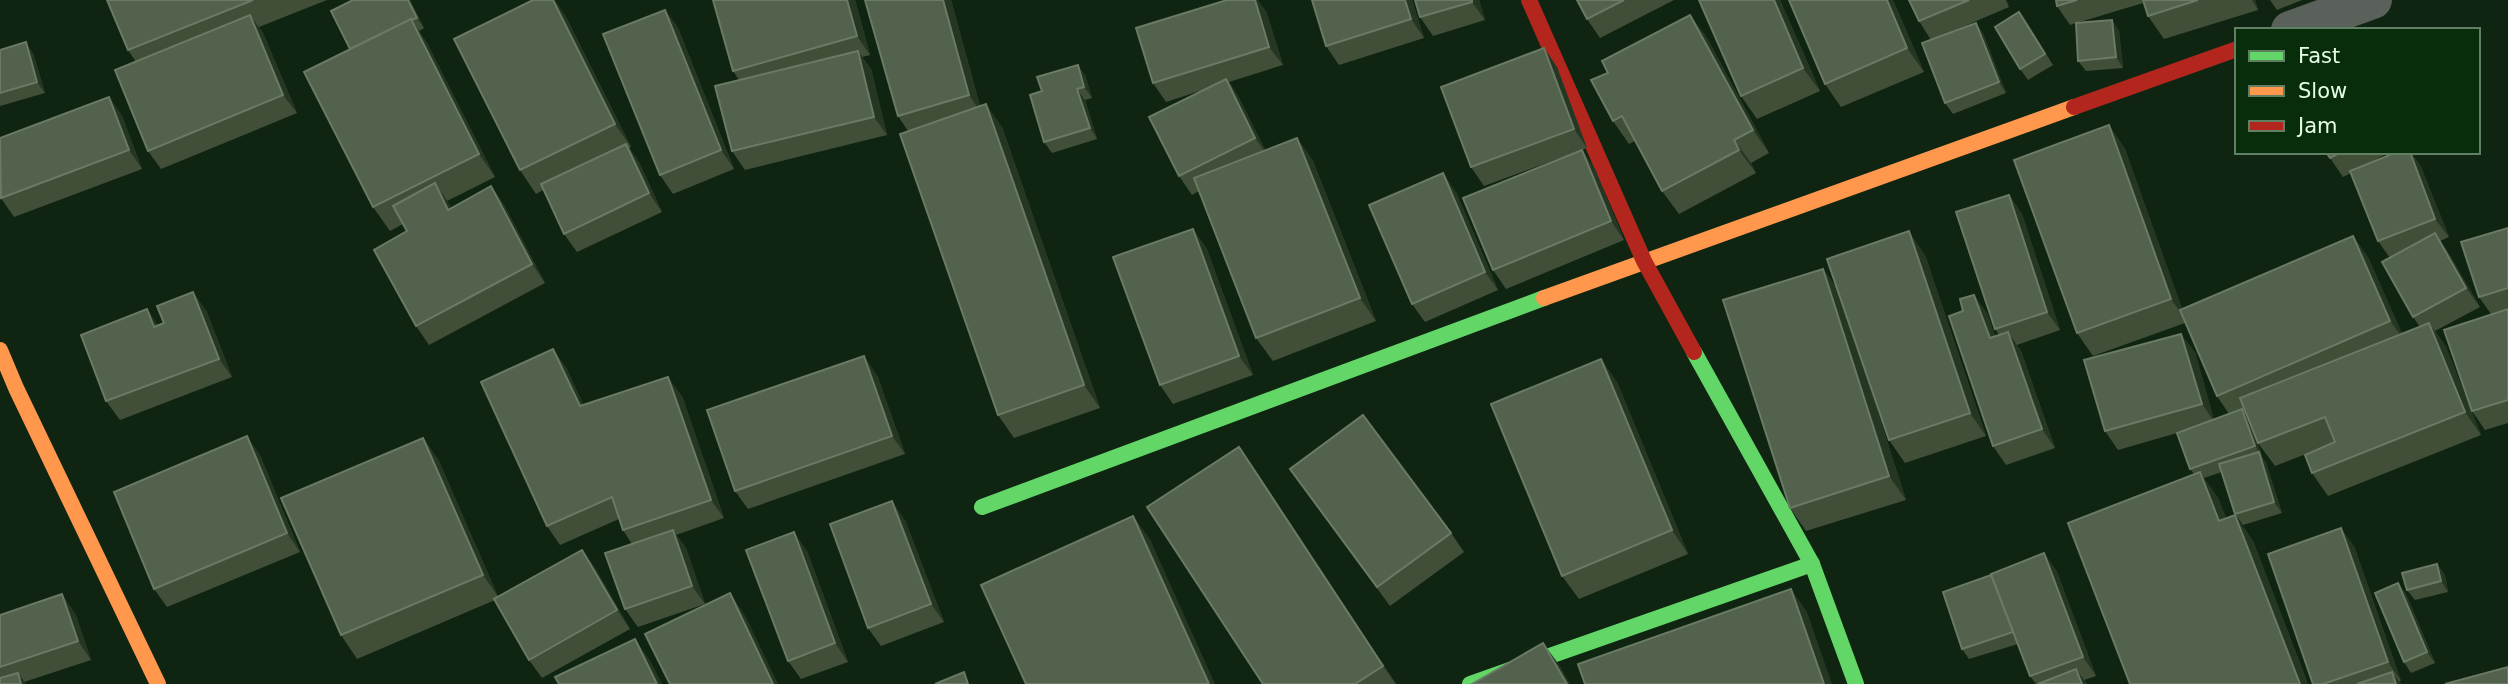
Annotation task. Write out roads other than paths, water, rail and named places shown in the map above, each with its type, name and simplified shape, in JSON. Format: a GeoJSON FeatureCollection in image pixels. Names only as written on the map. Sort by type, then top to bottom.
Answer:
{"type":"FeatureCollection","features":[{"type":"Feature","properties":{"kind":"street"},"geometry":{"type":"LineString","coordinates":[[1529,0],[1644,261],[1812,564],[1856,684]]}},
{"type":"Feature","properties":{"kind":"street"},"geometry":{"type":"LineString","coordinates":[[2296,28],[2373,0]]}},
{"type":"Feature","properties":{"kind":"street"},"geometry":{"type":"LineString","coordinates":[[982,507],[1644,261],[2235,50]]}},
{"type":"Feature","properties":{"kind":"street"},"geometry":{"type":"LineString","coordinates":[[0,350],[8,391],[158,684]]}},
{"type":"Feature","properties":{"kind":"street"},"geometry":{"type":"LineString","coordinates":[[1470,684],[1812,564]]}}]}
